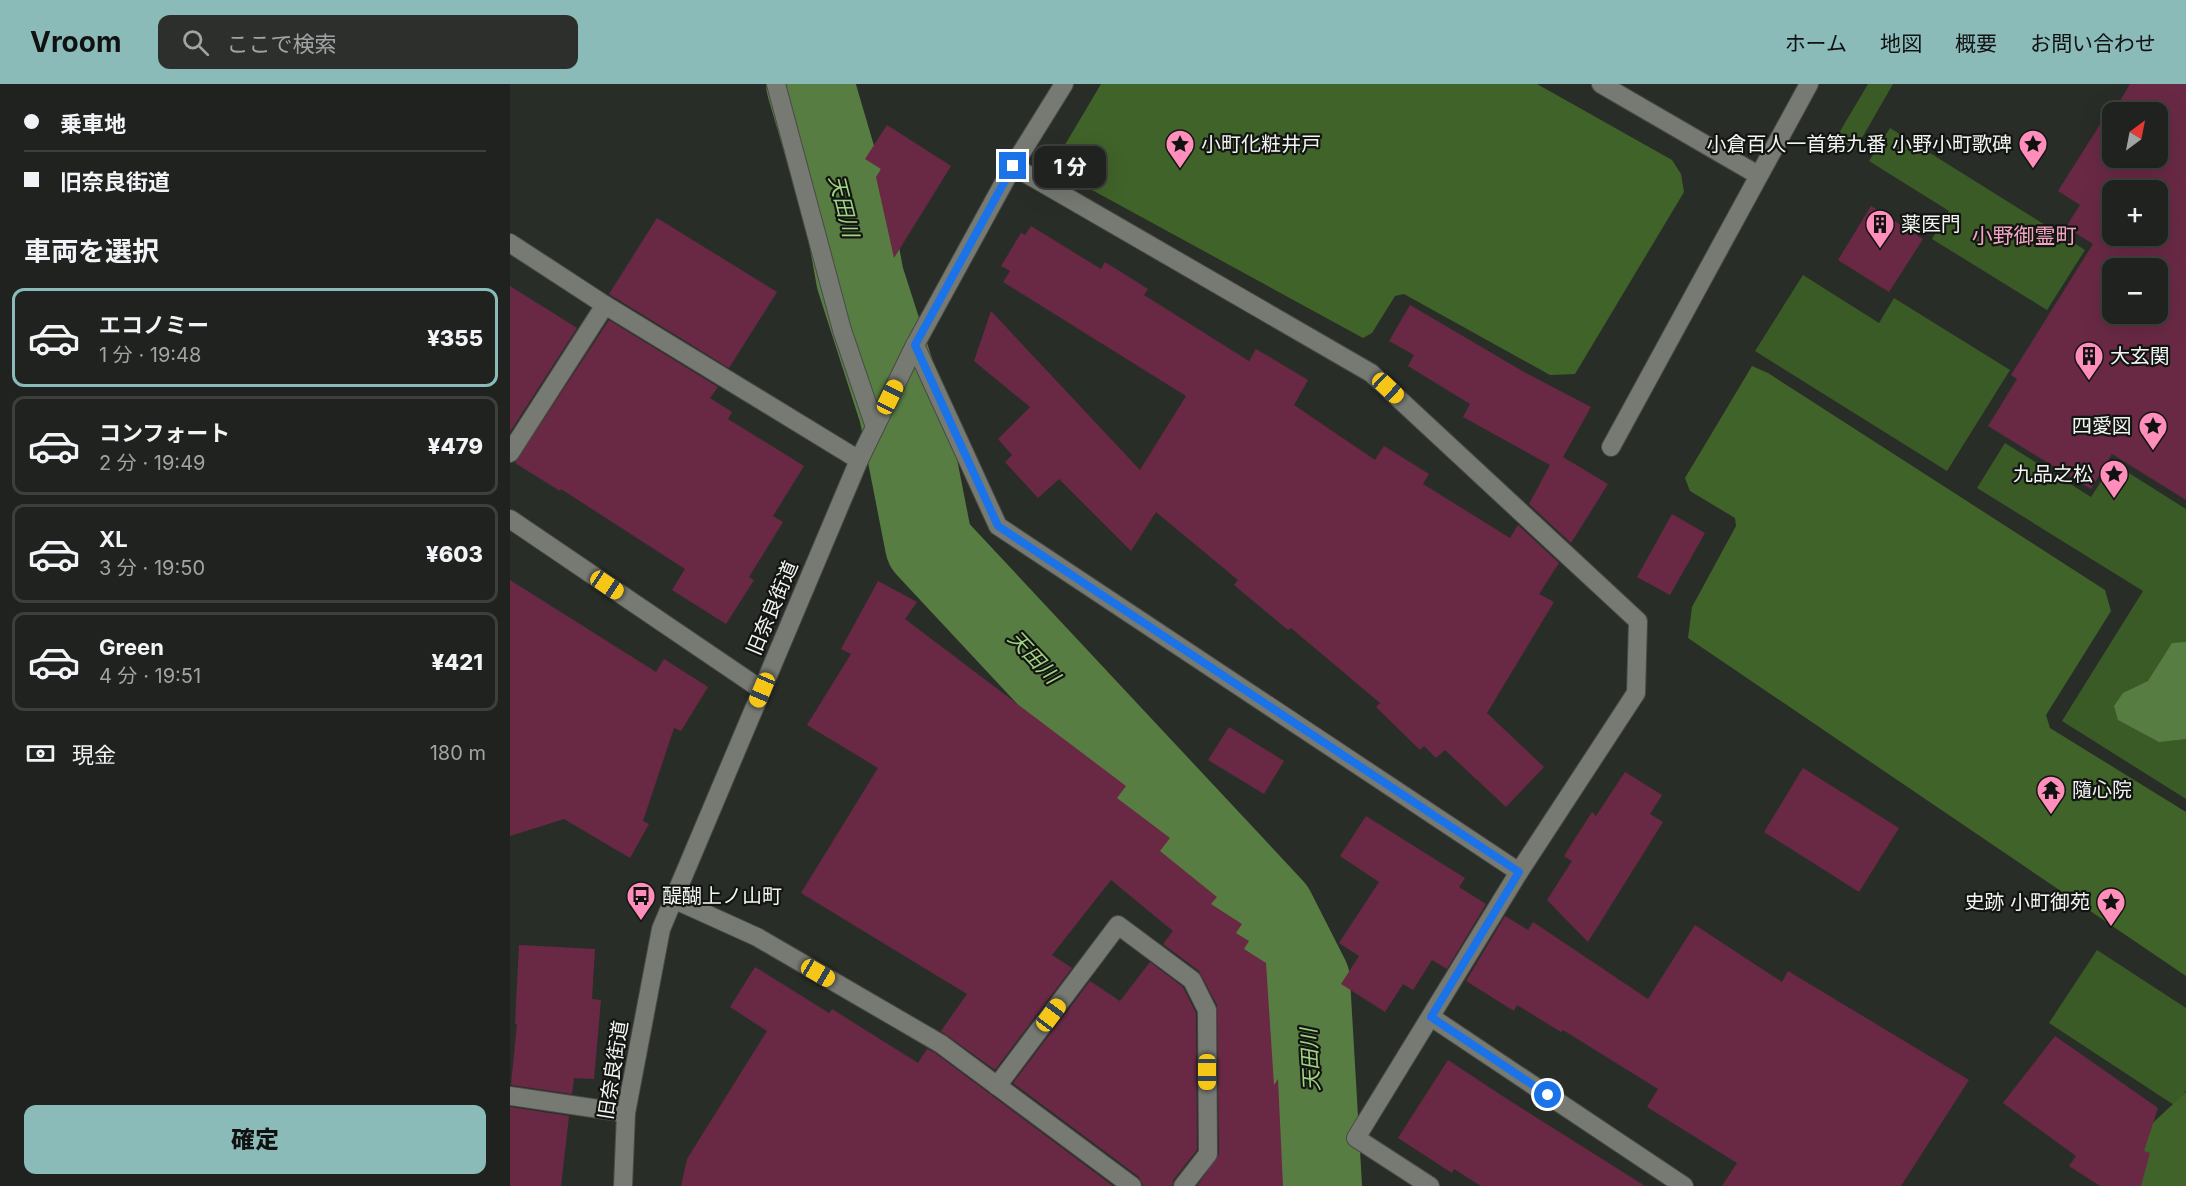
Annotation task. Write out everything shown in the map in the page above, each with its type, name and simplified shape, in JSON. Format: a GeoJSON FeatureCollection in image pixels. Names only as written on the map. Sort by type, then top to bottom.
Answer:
{"type":"FeatureCollection","features":[{"type":"Feature","properties":{"kind":"street"},"geometry":{"type":"LineString","coordinates":[[776,84],[842,330],[878,421]]}},
{"type":"Feature","properties":{"kind":"street","name":"旧奈良街道"},"geometry":{"type":"LineString","coordinates":[[623,1186],[626,1113],[661,929],[859,460],[915,345],[1013,166],[1064,84]]}},
{"type":"Feature","properties":{"kind":"street"},"geometry":{"type":"LineString","coordinates":[[1601,84],[1758,175]]}},
{"type":"Feature","properties":{"kind":"street"},"geometry":{"type":"LineString","coordinates":[[1611,447],[1809,84]]}},
{"type":"Feature","properties":{"kind":"street"},"geometry":{"type":"LineString","coordinates":[[1013,166],[1371,373],[1638,621],[1636,693],[1519,872],[1356,1138],[1430,1186]]}},
{"type":"Feature","properties":{"kind":"street"},"geometry":{"type":"LineString","coordinates":[[510,243],[605,305],[859,460]]}},
{"type":"Feature","properties":{"kind":"street"},"geometry":{"type":"LineString","coordinates":[[510,453],[605,305]]}},
{"type":"Feature","properties":{"kind":"street"},"geometry":{"type":"LineString","coordinates":[[915,345],[998,526],[1519,872]]}},
{"type":"Feature","properties":{"kind":"street"},"geometry":{"type":"LineString","coordinates":[[510,519],[762,690]]}},
{"type":"Feature","properties":{"kind":"street"},"geometry":{"type":"LineString","coordinates":[[673,900],[757,937],[940,1044],[1132,1186]]}},
{"type":"Feature","properties":{"kind":"street"},"geometry":{"type":"LineString","coordinates":[[997,1086],[1118,925],[1192,980],[1207,1010],[1208,1154],[1183,1186]]}},
{"type":"Feature","properties":{"kind":"street"},"geometry":{"type":"LineString","coordinates":[[1431,1017],[1684,1186]]}},
{"type":"Feature","properties":{"kind":"street"},"geometry":{"type":"LineString","coordinates":[[510,1096],[626,1113]]}},
{"type":"Feature","properties":{"kind":"shaded area"},"geometry":{"type":"Polygon","coordinates":[[[1101,84],[1537,84],[1672,160],[1681,174],[1684,192],[1575,374],[1550,375],[1404,294],[1395,296],[1372,333],[1363,338],[1061,173],[1056,160],[1101,84]]]}},
{"type":"Feature","properties":{"kind":"shaded area"},"geometry":{"type":"Polygon","coordinates":[[[1868,84],[1893,84],[1855,150],[1836,138],[1868,84]]]}},
{"type":"Feature","properties":{"kind":"shaded area"},"geometry":{"type":"Polygon","coordinates":[[[1890,128],[2085,250],[2047,310],[1932,239],[1949,211],[1869,161],[1890,128]]]}},
{"type":"Feature","properties":{"kind":"shaded area"},"geometry":{"type":"Polygon","coordinates":[[[1803,275],[1879,323],[1894,298],[2010,370],[1947,471],[1755,351],[1803,275]]]}},
{"type":"Feature","properties":{"kind":"shaded area"},"geometry":{"type":"Polygon","coordinates":[[[1752,366],[1768,373],[2105,590],[2111,611],[2046,715],[2050,728],[2186,812],[2186,976],[1688,638],[1692,607],[1736,526],[1735,518],[1690,491],[1685,478],[1752,366]]]}},
{"type":"Feature","properties":{"kind":"shaded area"},"geometry":{"type":"Polygon","coordinates":[[[2005,443],[2091,497],[2113,463],[2186,509],[2186,799],[2062,721],[2143,591],[1977,488],[2005,443]]]}},
{"type":"Feature","properties":{"kind":"shaded area"},"geometry":{"type":"Polygon","coordinates":[[[2097,950],[2186,1008],[2186,1090],[2177,1107],[2049,1023],[2097,950]]]}},
{"type":"Feature","properties":{"kind":"shaded area"},"geometry":{"type":"Polygon","coordinates":[[[2186,1092],[2186,1186],[2131,1186],[2143,1132],[2186,1092]]]}},
{"type":"Feature","properties":{"kind":"water"},"geometry":{"type":"Polygon","coordinates":[[[788,84],[819,84],[891,334],[872,363],[788,84]]]}},
{"type":"Feature","properties":{"kind":"water"},"geometry":{"type":"Polygon","coordinates":[[[2186,642],[2186,739],[2159,742],[2118,720],[2114,706],[2123,693],[2148,681],[2172,643],[2186,642]]]}},
{"type":"Feature","properties":{"kind":"building"},"geometry":{"type":"Polygon","coordinates":[[[2130,84],[2186,84],[2186,500],[2112,454],[2091,489],[1988,426],[2017,379],[2011,375],[2093,244],[2066,227],[2080,205],[2058,191],[2102,121],[2102,168],[2168,168],[2168,102],[2119,102],[2130,84]]]}},
{"type":"Feature","properties":{"kind":"building"},"geometry":{"type":"Polygon","coordinates":[[[887,125],[951,166],[894,258],[876,177],[881,169],[865,159],[887,125]]]}},
{"type":"Feature","properties":{"kind":"building","name":"薬医門"},"geometry":{"type":"Polygon","coordinates":[[[1871,206],[1923,239],[1889,292],[1838,260],[1871,206]]]}},
{"type":"Feature","properties":{"kind":"building"},"geometry":{"type":"Polygon","coordinates":[[[657,218],[777,292],[729,368],[609,294],[657,218]]]}},
{"type":"Feature","properties":{"kind":"building"},"geometry":{"type":"Polygon","coordinates":[[[1031,226],[1101,269],[1105,262],[1148,289],[1144,295],[1249,361],[1256,349],[1308,380],[1294,405],[1375,460],[1384,446],[1429,474],[1423,484],[1510,538],[1518,525],[1559,563],[1539,594],[1554,602],[1487,713],[1544,767],[1506,807],[1445,750],[1436,758],[1424,746],[1420,750],[1376,707],[1380,703],[1291,628],[1288,630],[1234,585],[1238,580],[1156,512],[1131,551],[1059,479],[1038,498],[1005,462],[1012,455],[998,439],[1030,407],[974,361],[991,311],[1140,470],[1186,396],[1003,282],[1010,271],[1001,266],[1021,233],[1025,235],[1031,226]]]}},
{"type":"Feature","properties":{"kind":"building"},"geometry":{"type":"Polygon","coordinates":[[[510,286],[577,328],[510,432],[510,286]]]}},
{"type":"Feature","properties":{"kind":"building"},"geometry":{"type":"Polygon","coordinates":[[[1410,305],[1524,372],[1591,407],[1563,457],[1608,484],[1571,543],[1529,504],[1550,465],[1463,417],[1470,404],[1408,366],[1414,355],[1389,341],[1410,305]]]}},
{"type":"Feature","properties":{"kind":"building"},"geometry":{"type":"Polygon","coordinates":[[[609,320],[718,387],[710,398],[732,412],[728,419],[804,466],[773,516],[783,522],[749,577],[754,580],[726,624],[672,590],[685,569],[561,489],[560,491],[515,463],[609,320]]]}},
{"type":"Feature","properties":{"kind":"building"},"geometry":{"type":"Polygon","coordinates":[[[1672,514],[1705,533],[1670,595],[1637,577],[1672,514]]]}},
{"type":"Feature","properties":{"kind":"building"},"geometry":{"type":"Polygon","coordinates":[[[510,580],[656,672],[664,659],[708,687],[681,731],[674,728],[643,821],[649,824],[630,858],[564,819],[510,836],[510,580]]]}},
{"type":"Feature","properties":{"kind":"building"},"geometry":{"type":"Polygon","coordinates":[[[878,581],[917,602],[905,619],[1126,786],[1117,798],[1170,838],[1160,851],[1217,897],[1211,904],[1242,924],[1236,933],[1249,941],[1244,949],[1266,963],[1274,1085],[1278,1079],[1283,1186],[1197,1186],[1219,1154],[1217,1005],[1199,971],[1163,944],[1173,931],[1111,880],[1052,955],[1072,968],[995,1070],[941,1031],[967,994],[801,893],[878,768],[807,725],[851,654],[841,649],[878,581]]]}},
{"type":"Feature","properties":{"kind":"building"},"geometry":{"type":"Polygon","coordinates":[[[1229,727],[1284,761],[1264,794],[1208,760],[1229,727]]]}},
{"type":"Feature","properties":{"kind":"building"},"geometry":{"type":"Polygon","coordinates":[[[1803,768],[1899,828],[1859,892],[1764,832],[1803,768]]]}},
{"type":"Feature","properties":{"kind":"building"},"geometry":{"type":"Polygon","coordinates":[[[1625,772],[1662,795],[1650,814],[1663,822],[1588,942],[1547,900],[1572,861],[1564,856],[1592,812],[1596,816],[1625,772]]]}},
{"type":"Feature","properties":{"kind":"building"},"geometry":{"type":"Polygon","coordinates":[[[1366,816],[1465,878],[1459,887],[1486,904],[1447,969],[1432,960],[1413,990],[1403,984],[1385,1012],[1341,984],[1359,956],[1339,943],[1379,882],[1340,856],[1366,816]]]}},
{"type":"Feature","properties":{"kind":"building"},"geometry":{"type":"Polygon","coordinates":[[[1505,916],[1528,930],[1533,922],[1648,999],[1695,925],[1782,982],[1788,971],[1969,1080],[1901,1186],[1722,1186],[1737,1163],[1647,1107],[1658,1089],[1563,1030],[1561,1032],[1517,1005],[1514,1011],[1466,981],[1505,916]]]}},
{"type":"Feature","properties":{"kind":"building"},"geometry":{"type":"Polygon","coordinates":[[[519,945],[595,949],[592,999],[601,1000],[594,1079],[574,1078],[572,1094],[511,1085],[517,1024],[515,1024],[519,945]]]}},
{"type":"Feature","properties":{"kind":"building"},"geometry":{"type":"Polygon","coordinates":[[[1150,962],[1183,987],[1196,1013],[1197,1150],[1174,1179],[1172,1186],[1143,1186],[1139,1177],[1013,1083],[1090,981],[1120,1001],[1150,962]]]}},
{"type":"Feature","properties":{"kind":"building"},"geometry":{"type":"Polygon","coordinates":[[[755,967],[829,1013],[832,1009],[918,1063],[927,1049],[935,1053],[1113,1186],[681,1186],[687,1159],[767,1031],[730,1007],[755,967]]]}},
{"type":"Feature","properties":{"kind":"building"},"geometry":{"type":"Polygon","coordinates":[[[2055,1036],[2158,1108],[2144,1151],[2150,1153],[2141,1186],[2100,1186],[2069,1166],[2076,1156],[2003,1103],[2055,1036]]]}},
{"type":"Feature","properties":{"kind":"building"},"geometry":{"type":"Polygon","coordinates":[[[1448,1060],[1645,1186],[1481,1186],[1454,1169],[1452,1173],[1398,1138],[1448,1060]]]}},
{"type":"Feature","properties":{"kind":"building"},"geometry":{"type":"Polygon","coordinates":[[[510,1107],[569,1116],[561,1186],[510,1186],[510,1107]]]}},
{"type":"Feature","properties":{"kind":"waterway","name":"天田川"},"geometry":{"type":"LineString","coordinates":[[810,84],[849,217],[860,278],[903,412],[929,545],[1271,911],[1306,980],[1318,1186]]}},
{"type":"Feature","properties":{"kind":"place","name":"小町化粧井戸"},"geometry":{"type":"Point","coordinates":[1180,170]}},
{"type":"Feature","properties":{"kind":"place","name":"小倉百人一首第九番 小野小町歌碑"},"geometry":{"type":"Point","coordinates":[2033,170]}},
{"type":"Feature","properties":{"kind":"place","name":"薬医門"},"geometry":{"type":"Point","coordinates":[1880,250]}},
{"type":"Feature","properties":{"kind":"place","name":"大玄関"},"geometry":{"type":"Point","coordinates":[2089,382]}},
{"type":"Feature","properties":{"kind":"place","name":"四愛図"},"geometry":{"type":"Point","coordinates":[2153,452]}},
{"type":"Feature","properties":{"kind":"place","name":"九品之松"},"geometry":{"type":"Point","coordinates":[2114,500]}},
{"type":"Feature","properties":{"kind":"place","name":"隨心院"},"geometry":{"type":"Point","coordinates":[2051,816]}},
{"type":"Feature","properties":{"kind":"place","name":"醍醐上ノ山町"},"geometry":{"type":"Point","coordinates":[641,922]}},
{"type":"Feature","properties":{"kind":"place","name":"史跡 小町御苑"},"geometry":{"type":"Point","coordinates":[2111,928]}},
{"type":"Feature","properties":{"kind":"district","name":"小野御霊町"},"geometry":{"type":"Point","coordinates":[2024,235]}},
{"type":"Feature","properties":{"kind":"route"},"geometry":{"type":"LineString","coordinates":[[1013,166],[915,345],[998,526],[1519,872],[1431,1017],[1548,1095]]}}]}
